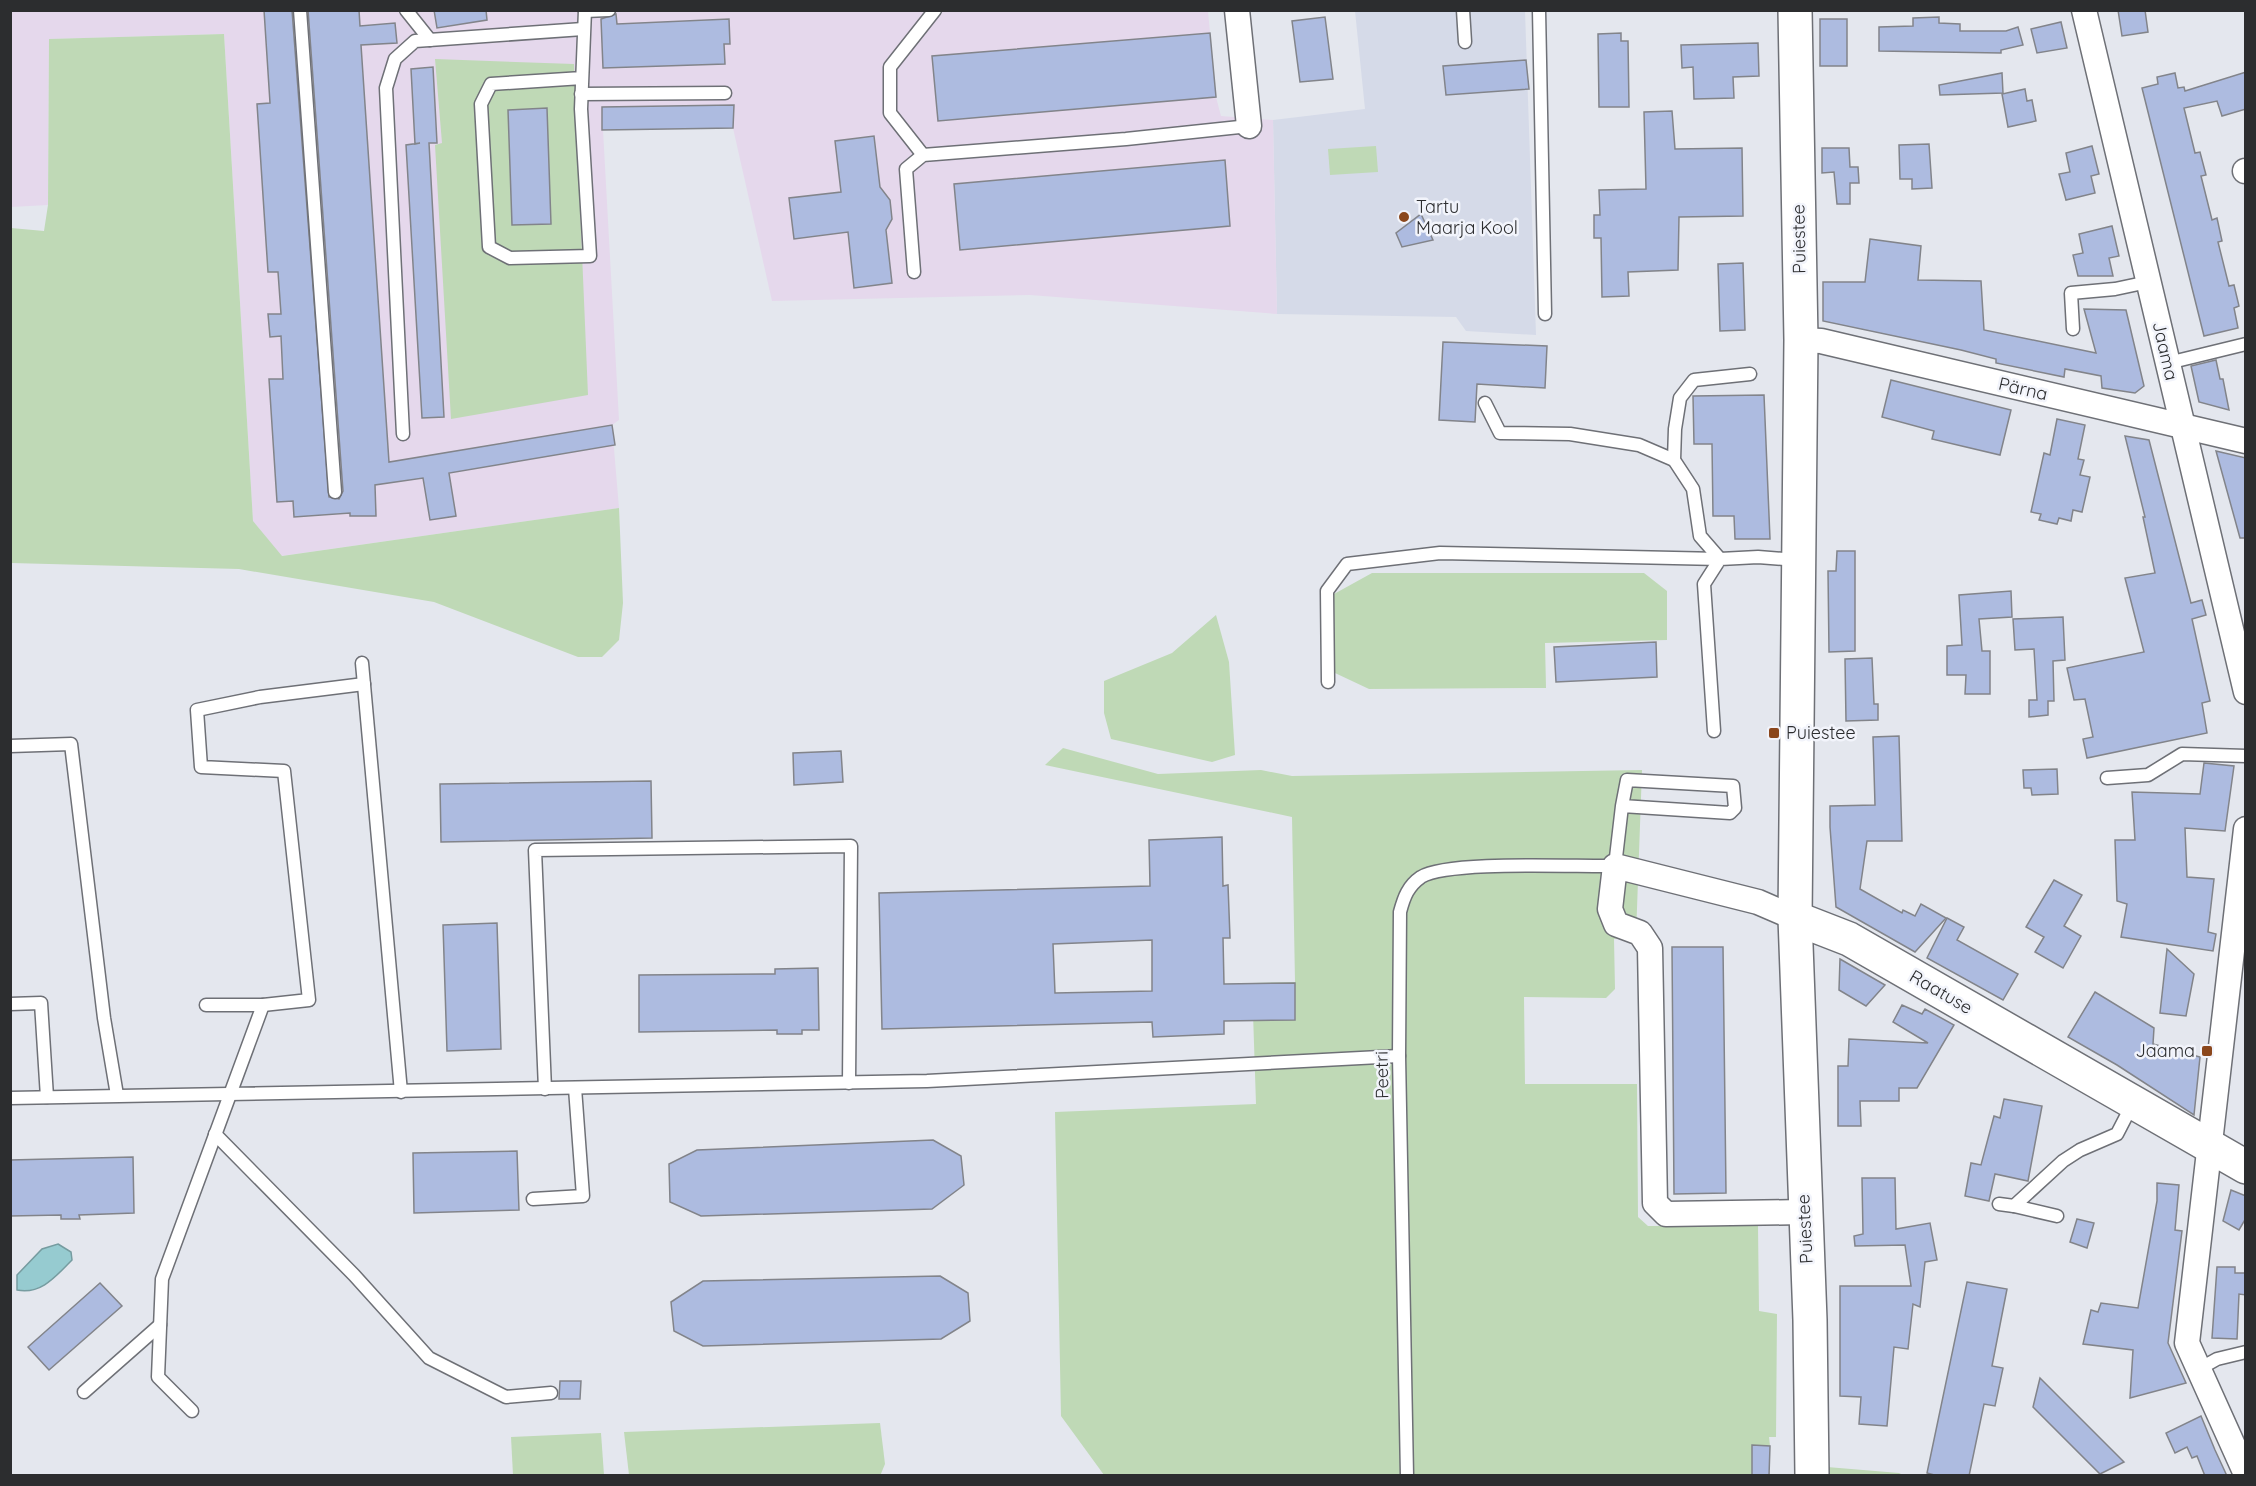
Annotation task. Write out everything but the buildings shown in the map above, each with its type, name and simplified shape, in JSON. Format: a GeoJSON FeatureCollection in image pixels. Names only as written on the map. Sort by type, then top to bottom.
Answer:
{"type":"FeatureCollection","features":[{"type":"Feature","properties":{"kind":"main road","name":"Puiestee"},"geometry":{"type":"LineString","coordinates":[[1795,10],[1801,340],[1795,918],[1804,1212],[1810,1320],[1812,1476]]}},
{"type":"Feature","properties":{"kind":"main road","name":"Raatuse"},"geometry":{"type":"LineString","coordinates":[[1795,918],[1849,939],[2209,1148],[2246,1167]]}},
{"type":"Feature","properties":{"kind":"street"},"geometry":{"type":"LineString","coordinates":[[1237,10],[1249,126]]}},
{"type":"Feature","properties":{"kind":"street","name":"Jaama"},"geometry":{"type":"LineString","coordinates":[[2084,10],[2246,692]]}},
{"type":"Feature","properties":{"kind":"street","name":"Pärna"},"geometry":{"type":"LineString","coordinates":[[1801,340],[1821,341],[2246,441]]}},
{"type":"Feature","properties":{"kind":"street"},"geometry":{"type":"LineString","coordinates":[[2246,829],[2187,1343],[2246,1474]]}},
{"type":"Feature","properties":{"kind":"street"},"geometry":{"type":"LineString","coordinates":[[1616,866],[1610,909],[1616,924],[1640,933],[1650,948],[1655,1203],[1666,1214],[1804,1212]]}},
{"type":"Feature","properties":{"kind":"street","name":"Raatuse"},"geometry":{"type":"LineString","coordinates":[[1616,866],[1758,902],[1795,918]]}},
{"type":"Feature","properties":{"kind":"lane"},"geometry":{"type":"LineString","coordinates":[[300,10],[335,492]]}},
{"type":"Feature","properties":{"kind":"lane"},"geometry":{"type":"LineString","coordinates":[[406,10],[430,40]]}},
{"type":"Feature","properties":{"kind":"lane"},"geometry":{"type":"LineString","coordinates":[[582,78],[491,84],[480,104],[489,247],[510,258],[590,256],[581,94],[582,78],[583,29],[585,11],[609,10]]}},
{"type":"Feature","properties":{"kind":"lane"},"geometry":{"type":"LineString","coordinates":[[923,155],[890,113],[890,67],[935,10]]}},
{"type":"Feature","properties":{"kind":"lane"},"geometry":{"type":"LineString","coordinates":[[1463,10],[1465,42]]}},
{"type":"Feature","properties":{"kind":"lane"},"geometry":{"type":"LineString","coordinates":[[1539,10],[1545,314]]}},
{"type":"Feature","properties":{"kind":"lane"},"geometry":{"type":"LineString","coordinates":[[402,434],[386,88],[395,59],[415,41],[583,29]]}},
{"type":"Feature","properties":{"kind":"lane"},"geometry":{"type":"LineString","coordinates":[[581,94],[725,93]]}},
{"type":"Feature","properties":{"kind":"lane"},"geometry":{"type":"LineString","coordinates":[[914,272],[906,169],[923,155],[1126,140],[1249,126]]}},
{"type":"Feature","properties":{"kind":"lane"},"geometry":{"type":"LineString","coordinates":[[2073,329],[2072,293],[2115,289],[2148,282]]}},
{"type":"Feature","properties":{"kind":"lane"},"geometry":{"type":"LineString","coordinates":[[2168,363],[2246,344]]}},
{"type":"Feature","properties":{"kind":"lane"},"geometry":{"type":"LineString","coordinates":[[1674,460],[1675,429],[1680,398],[1694,380],[1750,374]]}},
{"type":"Feature","properties":{"kind":"lane"},"geometry":{"type":"LineString","coordinates":[[1485,403],[1500,434],[1570,434],[1639,445],[1674,460],[1693,489],[1700,536],[1720,560]]}},
{"type":"Feature","properties":{"kind":"lane"},"geometry":{"type":"LineString","coordinates":[[1328,682],[1327,591],[1347,564],[1440,553],[1720,560],[1758,557],[1800,560]]}},
{"type":"Feature","properties":{"kind":"lane"},"geometry":{"type":"LineString","coordinates":[[1714,731],[1704,584],[1720,560]]}},
{"type":"Feature","properties":{"kind":"lane"},"geometry":{"type":"LineString","coordinates":[[362,663],[401,1092]]}},
{"type":"Feature","properties":{"kind":"lane"},"geometry":{"type":"LineString","coordinates":[[206,1005],[263,1005],[309,1000],[284,771],[201,767],[197,710],[260,697],[364,684]]}},
{"type":"Feature","properties":{"kind":"lane"},"geometry":{"type":"LineString","coordinates":[[10,746],[71,744],[104,1018],[117,1095]]}},
{"type":"Feature","properties":{"kind":"lane"},"geometry":{"type":"LineString","coordinates":[[2107,778],[2148,774],[2182,754],[2246,756]]}},
{"type":"Feature","properties":{"kind":"lane"},"geometry":{"type":"LineString","coordinates":[[1616,866],[1622,806],[1627,780],[1733,786],[1735,808],[1730,813],[1720,813],[1622,806]]}},
{"type":"Feature","properties":{"kind":"lane"},"geometry":{"type":"LineString","coordinates":[[545,1089],[535,850],[851,846],[849,1083]]}},
{"type":"Feature","properties":{"kind":"lane","name":"Peetri"},"geometry":{"type":"LineString","coordinates":[[1407,1476],[1399,1056],[1400,912],[1405,892],[1422,877],[1451,868],[1616,866]]}},
{"type":"Feature","properties":{"kind":"lane"},"geometry":{"type":"LineString","coordinates":[[10,1004],[41,1003],[47,1097]]}},
{"type":"Feature","properties":{"kind":"lane"},"geometry":{"type":"LineString","coordinates":[[192,1411],[158,1377],[162,1279],[263,1005]]}},
{"type":"Feature","properties":{"kind":"lane"},"geometry":{"type":"LineString","coordinates":[[10,1098],[117,1095],[230,1096],[927,1082],[1399,1056]]}},
{"type":"Feature","properties":{"kind":"lane"},"geometry":{"type":"LineString","coordinates":[[533,1199],[583,1196],[575,1088]]}},
{"type":"Feature","properties":{"kind":"lane"},"geometry":{"type":"LineString","coordinates":[[2014,1206],[2063,1161],[2080,1149],[2117,1134],[2133,1104]]}},
{"type":"Feature","properties":{"kind":"lane"},"geometry":{"type":"LineString","coordinates":[[215,1134],[354,1275],[429,1358],[506,1397],[551,1393]]}},
{"type":"Feature","properties":{"kind":"lane"},"geometry":{"type":"LineString","coordinates":[[2000,1204],[2057,1216]]}},
{"type":"Feature","properties":{"kind":"lane"},"geometry":{"type":"LineString","coordinates":[[84,1392],[160,1325]]}},
{"type":"Feature","properties":{"kind":"lane"},"geometry":{"type":"LineString","coordinates":[[2199,1369],[2223,1357],[2246,1352]]}},
{"type":"Feature","properties":{"kind":"shaded area"},"geometry":{"type":"Polygon","coordinates":[[[11,11],[1208,11],[1216,97],[1221,116],[1273,120],[1277,314],[1030,295],[772,301],[733,128],[603,130],[619,420],[612,425],[619,508],[281,556],[253,521],[224,34],[49,39],[48,205],[11,207],[11,11]]]}},
{"type":"Feature","properties":{"kind":"shaded area","name":"Tartu Maarja Kool"},"geometry":{"type":"Polygon","coordinates":[[[1355,11],[1525,11],[1536,335],[1466,331],[1456,317],[1277,314],[1273,120],[1365,109],[1355,11]]]}},
{"type":"Feature","properties":{"kind":"green space"},"geometry":{"type":"Polygon","coordinates":[[[224,34],[253,521],[282,556],[619,508],[623,603],[619,640],[602,657],[578,657],[434,602],[239,569],[11,563],[11,228],[44,231],[48,205],[49,39],[224,34]]]}},
{"type":"Feature","properties":{"kind":"green space"},"geometry":{"type":"Polygon","coordinates":[[[435,59],[574,64],[588,395],[451,419],[435,145],[442,143],[435,59]]]}},
{"type":"Feature","properties":{"kind":"green space"},"geometry":{"type":"Polygon","coordinates":[[[1376,146],[1378,172],[1330,175],[1328,149],[1376,146]]]}},
{"type":"Feature","properties":{"kind":"green space"},"geometry":{"type":"Polygon","coordinates":[[[1372,573],[1644,573],[1667,591],[1667,640],[1545,643],[1546,688],[1369,689],[1335,673],[1334,594],[1372,573]]]}},
{"type":"Feature","properties":{"kind":"green space"},"geometry":{"type":"Polygon","coordinates":[[[1216,615],[1229,662],[1235,755],[1212,762],[1111,739],[1104,713],[1104,681],[1172,653],[1216,615]]]}},
{"type":"Feature","properties":{"kind":"green space"},"geometry":{"type":"Polygon","coordinates":[[[1063,748],[1158,774],[1261,770],[1292,776],[1642,770],[1636,936],[1614,939],[1615,989],[1606,998],[1524,997],[1525,1084],[1637,1084],[1638,1217],[1648,1226],[1758,1226],[1759,1311],[1777,1314],[1776,1437],[1769,1437],[1770,1446],[1752,1446],[1752,1475],[1104,1475],[1061,1416],[1055,1112],[1256,1104],[1252,983],[1295,982],[1292,817],[1045,765],[1063,748]]]}},
{"type":"Feature","properties":{"kind":"green space"},"geometry":{"type":"Polygon","coordinates":[[[880,1423],[885,1464],[880,1476],[629,1475],[624,1432],[880,1423]]]}},
{"type":"Feature","properties":{"kind":"green space"},"geometry":{"type":"Polygon","coordinates":[[[601,1433],[604,1475],[513,1475],[511,1437],[601,1433]]]}},
{"type":"Feature","properties":{"kind":"green space"},"geometry":{"type":"Polygon","coordinates":[[[1827,1467],[1899,1473],[1903,1475],[1828,1475],[1827,1467]]]}},
{"type":"Feature","properties":{"kind":"water"},"geometry":{"type":"Polygon","coordinates":[[[58,1244],[71,1252],[72,1260],[41,1287],[26,1291],[17,1290],[17,1275],[42,1249],[58,1244]]]}},
{"type":"Feature","properties":{"kind":"place","name":"Tartu Maarja Kool"},"geometry":{"type":"Point","coordinates":[1404,217]}},
{"type":"Feature","properties":{"kind":"place","name":"Puiestee"},"geometry":{"type":"Point","coordinates":[1774,733]}},
{"type":"Feature","properties":{"kind":"place","name":"Jaama"},"geometry":{"type":"Point","coordinates":[2207,1051]}}]}
